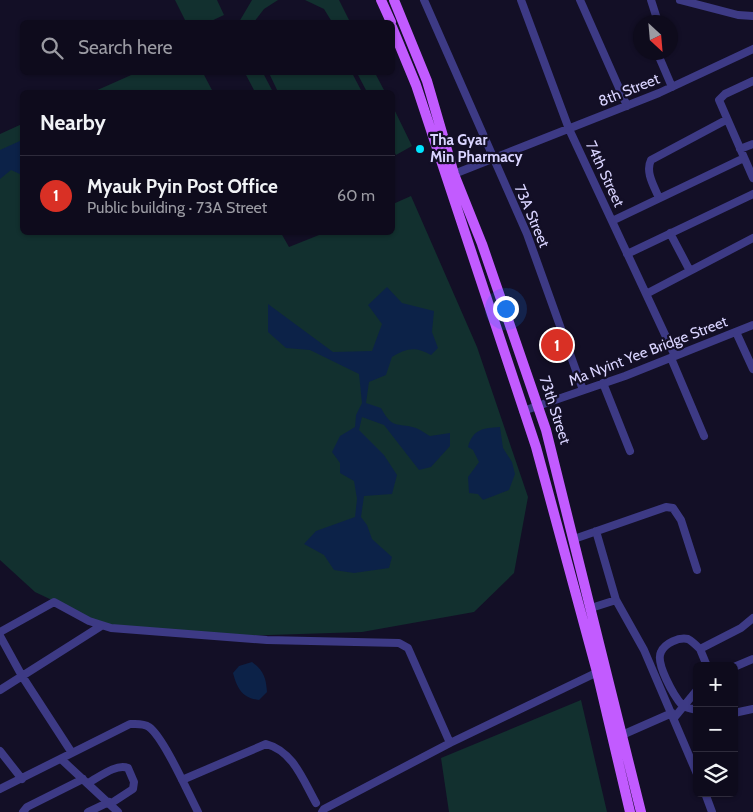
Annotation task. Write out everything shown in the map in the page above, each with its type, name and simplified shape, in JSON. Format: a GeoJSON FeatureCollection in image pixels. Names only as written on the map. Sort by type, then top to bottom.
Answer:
{"type":"FeatureCollection","features":[{"type":"Feature","properties":{"kind":"main road"},"geometry":{"type":"LineString","coordinates":[[381,0],[390,20]]}},
{"type":"Feature","properties":{"kind":"main road","name":"73th Street"},"geometry":{"type":"LineString","coordinates":[[394,0],[427,81],[454,174],[482,244],[539,407],[554,458],[591,608],[630,812]]}},
{"type":"Feature","properties":{"kind":"main road","name":"73th Street"},"geometry":{"type":"LineString","coordinates":[[395,34],[416,85],[536,447],[622,735],[641,812]]}},
{"type":"Feature","properties":{"kind":"street","name":"73A Street"},"geometry":{"type":"LineString","coordinates":[[424,0],[527,234],[583,390]]}},
{"type":"Feature","properties":{"kind":"street","name":"74th Street"},"geometry":{"type":"LineString","coordinates":[[521,0],[569,129],[646,294],[704,436]]}},
{"type":"Feature","properties":{"kind":"street"},"geometry":{"type":"LineString","coordinates":[[580,0],[627,106]]}},
{"type":"Feature","properties":{"kind":"street"},"geometry":{"type":"LineString","coordinates":[[650,0],[655,15]]}},
{"type":"Feature","properties":{"kind":"street"},"geometry":{"type":"LineString","coordinates":[[680,0],[722,12],[753,16]]}},
{"type":"Feature","properties":{"kind":"street","name":"8th Street"},"geometry":{"type":"LineString","coordinates":[[454,174],[627,106],[753,49]]}},
{"type":"Feature","properties":{"kind":"street"},"geometry":{"type":"LineString","coordinates":[[660,60],[672,87]]}},
{"type":"Feature","properties":{"kind":"street"},"geometry":{"type":"LineString","coordinates":[[753,81],[725,94],[718,100],[753,178]]}},
{"type":"Feature","properties":{"kind":"street"},"geometry":{"type":"LineString","coordinates":[[659,198],[649,174],[648,166],[651,160],[726,120]]}},
{"type":"Feature","properties":{"kind":"street"},"geometry":{"type":"LineString","coordinates":[[740,149],[753,144]]}},
{"type":"Feature","properties":{"kind":"street"},"geometry":{"type":"LineString","coordinates":[[612,221],[744,158]]}},
{"type":"Feature","properties":{"kind":"street"},"geometry":{"type":"LineString","coordinates":[[627,254],[753,194]]}},
{"type":"Feature","properties":{"kind":"street"},"geometry":{"type":"LineString","coordinates":[[670,233],[690,272]]}},
{"type":"Feature","properties":{"kind":"street"},"geometry":{"type":"LineString","coordinates":[[646,294],[753,238]]}},
{"type":"Feature","properties":{"kind":"street","name":"Ma Nyint Yee Bridge Street"},"geometry":{"type":"LineString","coordinates":[[523,411],[539,407],[673,357],[753,325]]}},
{"type":"Feature","properties":{"kind":"street"},"geometry":{"type":"LineString","coordinates":[[736,332],[753,369]]}},
{"type":"Feature","properties":{"kind":"street"},"geometry":{"type":"LineString","coordinates":[[603,383],[630,451]]}},
{"type":"Feature","properties":{"kind":"street"},"geometry":{"type":"LineString","coordinates":[[574,539],[666,507],[673,508],[680,520],[697,570]]}},
{"type":"Feature","properties":{"kind":"street"},"geometry":{"type":"LineString","coordinates":[[596,531],[616,600],[644,650],[693,764]]}},
{"type":"Feature","properties":{"kind":"street"},"geometry":{"type":"LineString","coordinates":[[591,608],[616,600]]}},
{"type":"Feature","properties":{"kind":"street"},"geometry":{"type":"LineString","coordinates":[[72,753],[22,676],[0,634],[54,602],[88,621],[121,630],[228,638],[403,644],[408,648],[450,743]]}},
{"type":"Feature","properties":{"kind":"street"},"geometry":{"type":"LineString","coordinates":[[700,649],[741,628],[753,618]]}},
{"type":"Feature","properties":{"kind":"street"},"geometry":{"type":"LineString","coordinates":[[0,690],[102,626]]}},
{"type":"Feature","properties":{"kind":"street"},"geometry":{"type":"LineString","coordinates":[[693,709],[684,706],[674,695],[663,672],[660,652],[668,644],[683,639],[689,640],[700,649],[705,662]]}},
{"type":"Feature","properties":{"kind":"street"},"geometry":{"type":"LineString","coordinates":[[738,665],[753,659]]}},
{"type":"Feature","properties":{"kind":"street"},"geometry":{"type":"LineString","coordinates":[[322,812],[324,808],[450,743],[602,670]]}},
{"type":"Feature","properties":{"kind":"street"},"geometry":{"type":"LineString","coordinates":[[622,735],[673,716],[693,695]]}},
{"type":"Feature","properties":{"kind":"street"},"geometry":{"type":"LineString","coordinates":[[738,712],[753,709]]}},
{"type":"Feature","properties":{"kind":"street"},"geometry":{"type":"LineString","coordinates":[[0,789],[130,724],[143,724],[151,728],[158,738],[198,812]]}},
{"type":"Feature","properties":{"kind":"street"},"geometry":{"type":"LineString","coordinates":[[182,780],[266,744],[278,747],[291,758],[316,803]]}},
{"type":"Feature","properties":{"kind":"street"},"geometry":{"type":"LineString","coordinates":[[0,751],[22,779]]}},
{"type":"Feature","properties":{"kind":"street"},"geometry":{"type":"LineString","coordinates":[[61,759],[118,812]]}},
{"type":"Feature","properties":{"kind":"street"},"geometry":{"type":"LineString","coordinates":[[23,812],[27,807],[85,781],[124,766],[128,768],[134,782],[133,789],[110,803],[88,812]]}},
{"type":"Feature","properties":{"kind":"street"},"geometry":{"type":"LineString","coordinates":[[706,797],[712,812]]}},
{"type":"Feature","properties":{"kind":"green space"},"geometry":{"type":"Polygon","coordinates":[[[175,0],[217,0],[224,15],[213,20],[185,20],[175,0]]]}},
{"type":"Feature","properties":{"kind":"green space"},"geometry":{"type":"Polygon","coordinates":[[[252,0],[278,0],[264,9],[256,20],[240,20],[252,0]]]}},
{"type":"Feature","properties":{"kind":"green space"},"geometry":{"type":"Polygon","coordinates":[[[305,0],[339,0],[349,20],[331,20],[324,9],[305,0]]]}},
{"type":"Feature","properties":{"kind":"green space"},"geometry":{"type":"Polygon","coordinates":[[[131,75],[204,75],[212,90],[98,90],[131,75]]]}},
{"type":"Feature","properties":{"kind":"green space"},"geometry":{"type":"Polygon","coordinates":[[[246,75],[264,75],[272,90],[254,90],[246,75]]]}},
{"type":"Feature","properties":{"kind":"green space"},"geometry":{"type":"Polygon","coordinates":[[[270,75],[353,75],[361,90],[277,90],[270,75]]]}},
{"type":"Feature","properties":{"kind":"green space"},"geometry":{"type":"Polygon","coordinates":[[[358,75],[376,75],[384,90],[366,90],[358,75]]]}},
{"type":"Feature","properties":{"kind":"green space"},"geometry":{"type":"Polygon","coordinates":[[[395,111],[412,146],[396,155],[395,153],[395,111]]]}},
{"type":"Feature","properties":{"kind":"green space"},"geometry":{"type":"Polygon","coordinates":[[[20,125],[20,235],[282,235],[289,247],[319,235],[395,235],[395,203],[411,196],[477,347],[528,497],[514,573],[474,612],[362,632],[234,636],[111,628],[35,592],[0,560],[0,134],[20,125]]]}},
{"type":"Feature","properties":{"kind":"green space"},"geometry":{"type":"Polygon","coordinates":[[[581,700],[607,812],[449,812],[441,758],[581,700]]]}},
{"type":"Feature","properties":{"kind":"water"},"geometry":{"type":"Polygon","coordinates":[[[20,141],[20,174],[11,170],[0,179],[0,150],[20,141]]]}},
{"type":"Feature","properties":{"kind":"water"},"geometry":{"type":"Polygon","coordinates":[[[387,287],[402,303],[434,311],[432,332],[438,348],[431,355],[421,350],[411,349],[392,357],[386,375],[369,382],[366,403],[381,408],[389,420],[396,424],[416,428],[430,436],[450,433],[450,446],[431,467],[419,470],[384,425],[362,417],[359,430],[384,455],[397,475],[392,494],[364,496],[361,517],[367,525],[372,539],[392,557],[389,568],[354,573],[334,570],[324,555],[304,544],[316,531],[355,517],[357,499],[354,481],[340,473],[340,463],[332,452],[340,436],[355,427],[356,415],[362,403],[359,374],[310,350],[286,348],[268,332],[268,304],[333,352],[372,351],[382,324],[368,305],[387,287]]]}},
{"type":"Feature","properties":{"kind":"water"},"geometry":{"type":"Polygon","coordinates":[[[500,427],[503,448],[512,462],[515,474],[509,490],[483,500],[478,494],[469,493],[468,477],[479,462],[473,450],[468,447],[473,436],[479,431],[500,427]]]}},
{"type":"Feature","properties":{"kind":"water"},"geometry":{"type":"Polygon","coordinates":[[[252,662],[264,675],[266,683],[267,692],[259,700],[244,695],[236,683],[233,673],[239,666],[252,662]]]}},
{"type":"Feature","properties":{"kind":"place","name":"Tha Gyar Min Pharmacy"},"geometry":{"type":"Point","coordinates":[420,149]}},
{"type":"Feature","properties":{"kind":"place","name":"Myauk Pyin Post Office"},"geometry":{"type":"Point","coordinates":[557,345]}}]}
